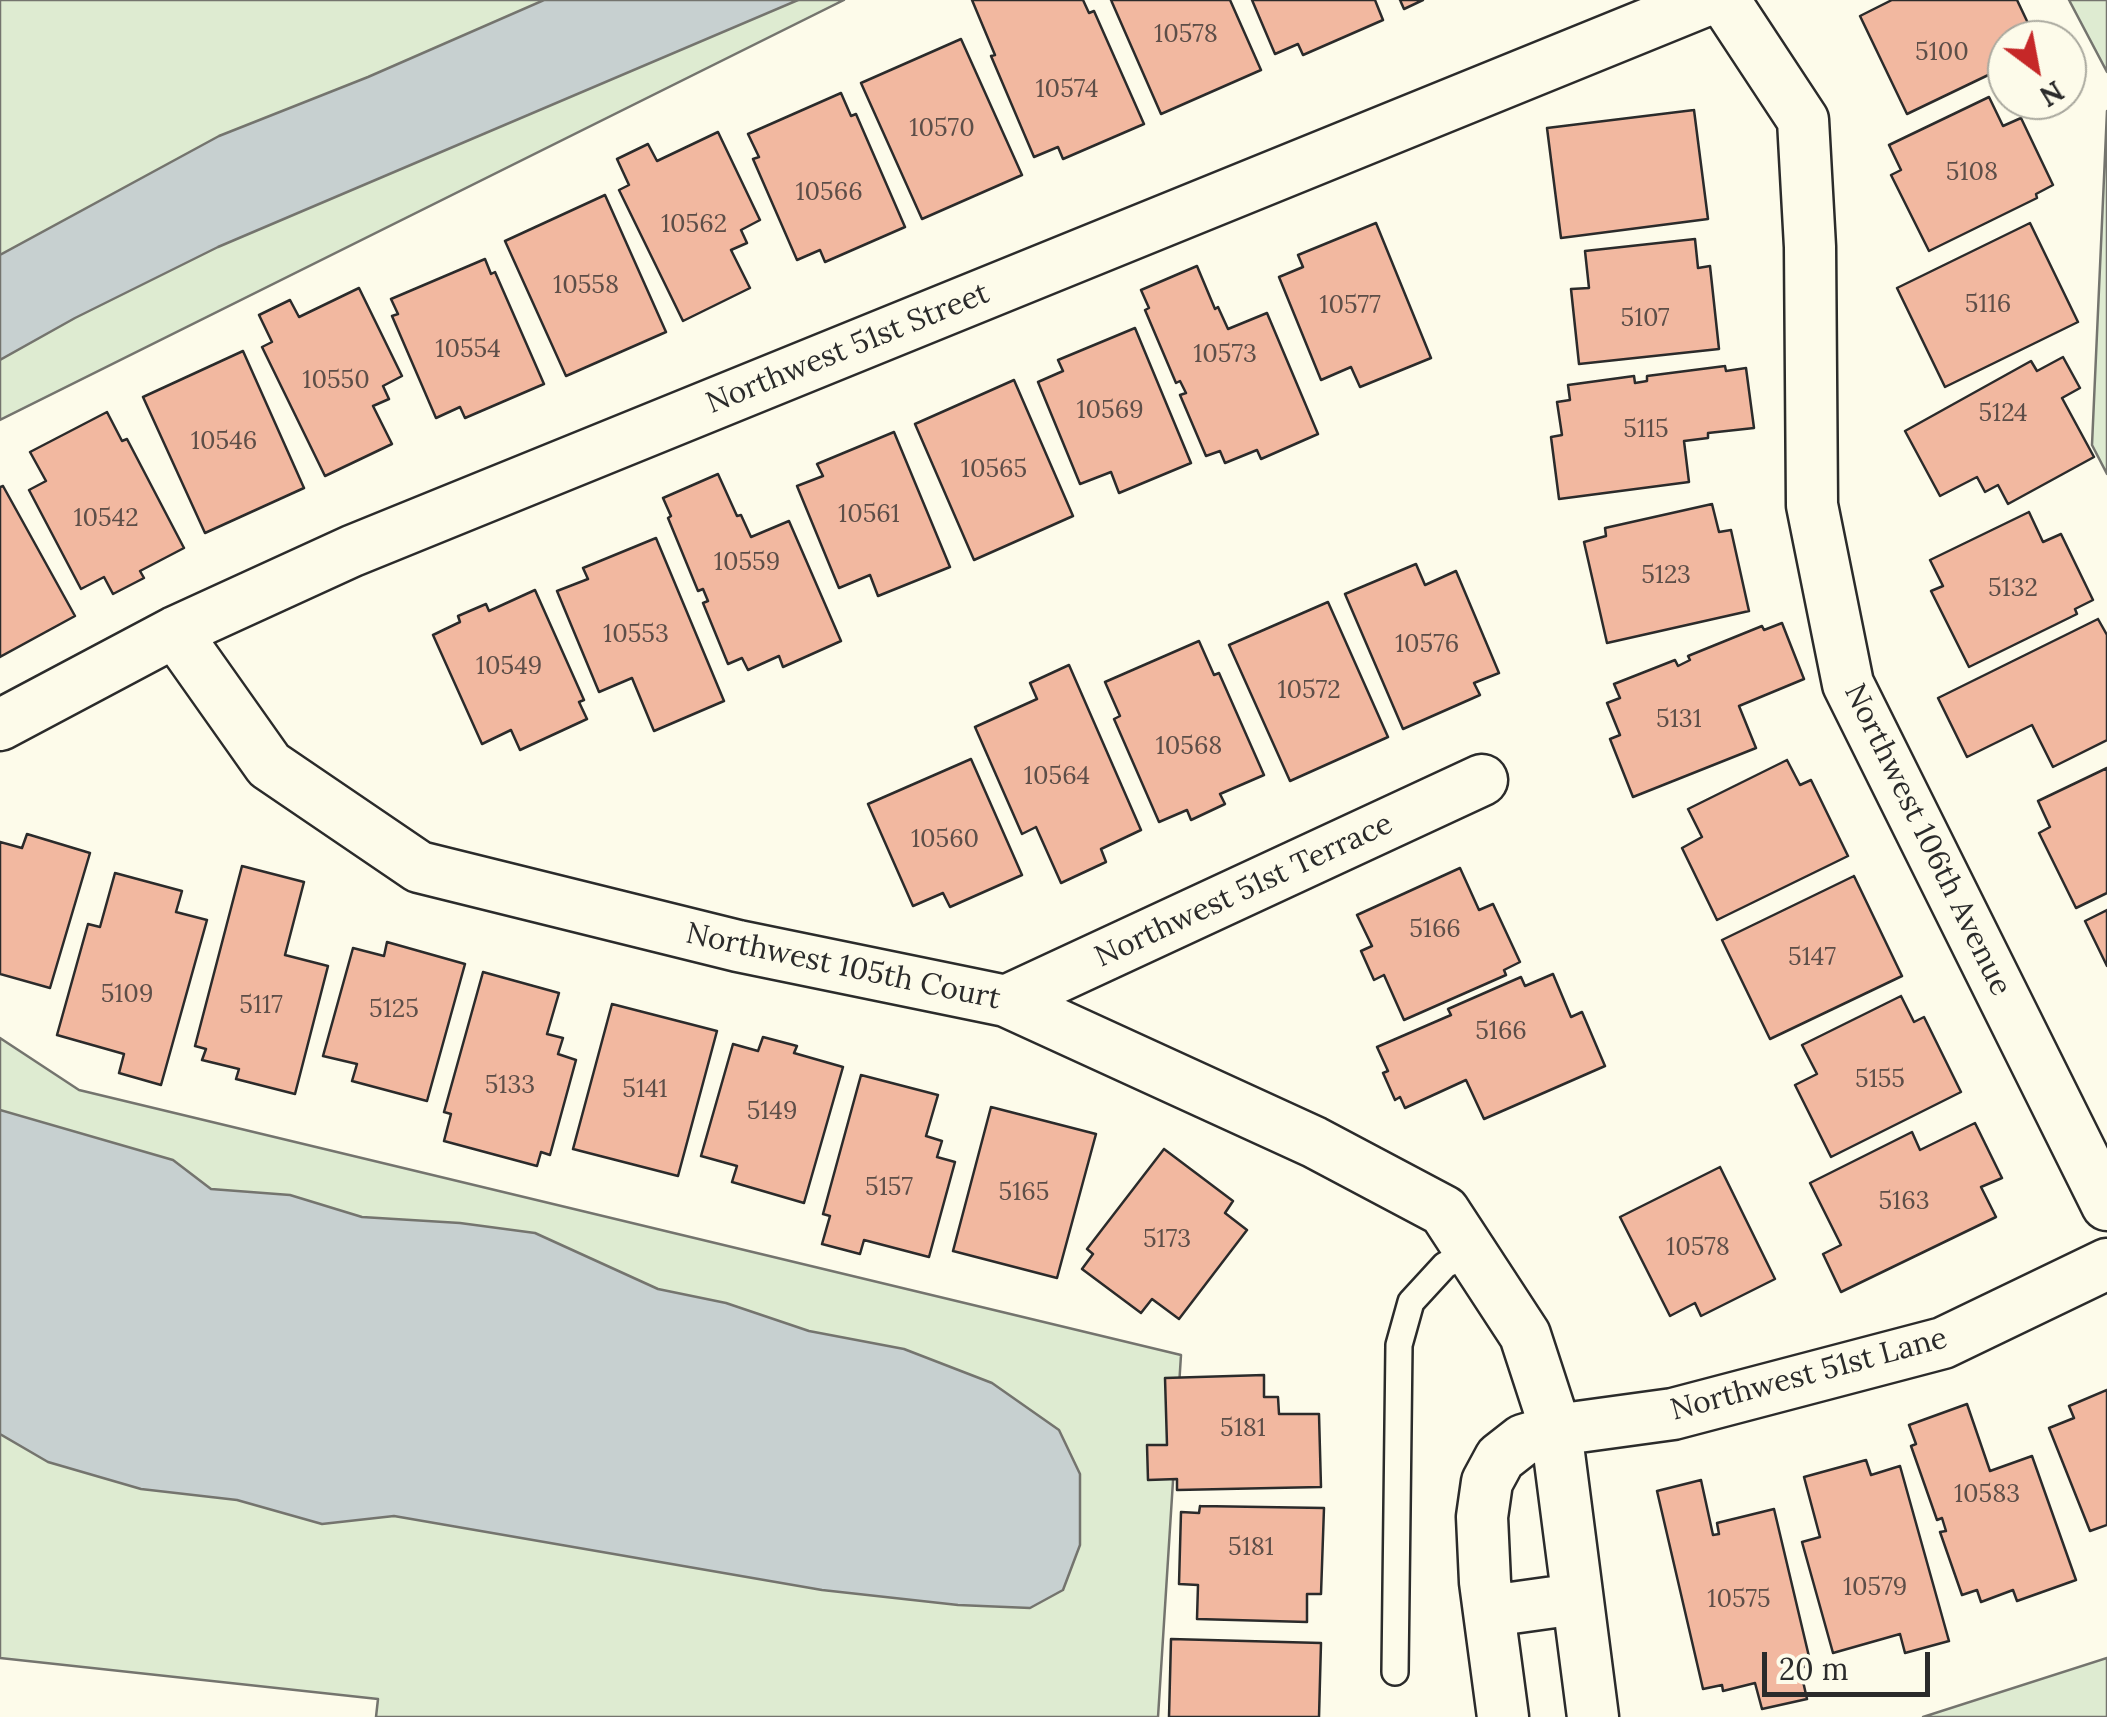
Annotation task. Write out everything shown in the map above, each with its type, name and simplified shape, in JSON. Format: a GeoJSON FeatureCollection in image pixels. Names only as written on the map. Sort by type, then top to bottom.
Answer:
{"type":"FeatureCollection","features":[{"type":"Feature","properties":{"kind":"street","name":"Northwest 51st Street"},"geometry":{"type":"LineString","coordinates":[[0,725],[176,632],[352,551],[1707,0]]}},
{"type":"Feature","properties":{"kind":"street","name":"Northwest 106th Avenue"},"geometry":{"type":"LineString","coordinates":[[1724,0],[1802,120],[1810,247],[1812,505],[1848,684],[2107,1205]]}},
{"type":"Feature","properties":{"kind":"street","name":"Northwest 105th Court"},"geometry":{"type":"LineString","coordinates":[[176,632],[269,764],[419,867],[738,946],[1006,1001],[1314,1142],[1444,1211],[1524,1334],[1556,1430],[1593,1717]]}},
{"type":"Feature","properties":{"kind":"street","name":"Northwest 51st Terrace"},"geometry":{"type":"LineString","coordinates":[[1006,1001],[1482,780]]}},
{"type":"Feature","properties":{"kind":"street","name":"Northwest 51st Lane"},"geometry":{"type":"LineString","coordinates":[[1556,1430],[1673,1414],[1943,1343],[2107,1264]]}},
{"type":"Feature","properties":{"kind":"street"},"geometry":{"type":"LineString","coordinates":[[1503,1717],[1482,1516],[1487,1482],[1500,1458],[1523,1440],[1556,1430]]}},
{"type":"Feature","properties":{"kind":"street"},"geometry":{"type":"LineString","coordinates":[[1490,1611],[1576,1599]]}},
{"type":"Feature","properties":{"kind":"lane"},"geometry":{"type":"LineString","coordinates":[[1395,1672],[1399,1345],[1412,1302],[1445,1265],[1473,1252]]}},
{"type":"Feature","properties":{"kind":"green space"},"geometry":{"type":"Polygon","coordinates":[[[0,0],[844,0],[0,420],[0,0]]]}},
{"type":"Feature","properties":{"kind":"green space"},"geometry":{"type":"Polygon","coordinates":[[[2069,0],[2107,0],[2107,72],[2087,34],[2087,20],[2080,20],[2069,0]]]}},
{"type":"Feature","properties":{"kind":"green space"},"geometry":{"type":"Polygon","coordinates":[[[2107,111],[2107,474],[2092,445],[2107,111]]]}},
{"type":"Feature","properties":{"kind":"green space"},"geometry":{"type":"Polygon","coordinates":[[[0,1038],[79,1090],[1181,1355],[1158,1717],[376,1717],[378,1699],[0,1658],[0,1038]]]}},
{"type":"Feature","properties":{"kind":"green space"},"geometry":{"type":"Polygon","coordinates":[[[2107,1658],[2107,1717],[1923,1717],[2107,1658]]]}},
{"type":"Feature","properties":{"kind":"shaded area"},"geometry":{"type":"Polygon","coordinates":[[[544,0],[798,0],[218,247],[0,360],[0,255],[219,136],[368,77],[544,0]]]}},
{"type":"Feature","properties":{"kind":"shaded area"},"geometry":{"type":"Polygon","coordinates":[[[0,1110],[173,1160],[211,1189],[290,1195],[362,1217],[460,1223],[535,1233],[658,1289],[726,1303],[809,1331],[904,1349],[992,1383],[1059,1430],[1080,1474],[1080,1545],[1063,1590],[1030,1608],[958,1605],[822,1590],[394,1516],[322,1524],[237,1500],[141,1489],[48,1462],[0,1434],[0,1110]]]}},
{"type":"Feature","properties":{"kind":"building"},"geometry":{"type":"Polygon","coordinates":[[[972,0],[1083,0],[1089,13],[1094,11],[1144,124],[1063,159],[1058,147],[1034,157],[972,0]]]}},
{"type":"Feature","properties":{"kind":"building"},"geometry":{"type":"Polygon","coordinates":[[[1111,0],[1230,0],[1261,70],[1161,114],[1111,0]]]}},
{"type":"Feature","properties":{"kind":"building"},"geometry":{"type":"Polygon","coordinates":[[[1252,0],[1375,0],[1383,20],[1303,55],[1298,44],[1275,54],[1252,0]]]}},
{"type":"Feature","properties":{"kind":"building"},"geometry":{"type":"Polygon","coordinates":[[[1400,0],[1423,0],[1404,9],[1400,0]]]}},
{"type":"Feature","properties":{"kind":"building"},"geometry":{"type":"Polygon","coordinates":[[[1892,0],[2017,0],[2026,20],[1987,20],[1987,76],[1907,114],[1860,16],[1892,0]]]}},
{"type":"Feature","properties":{"kind":"building"},"geometry":{"type":"Polygon","coordinates":[[[961,39],[1022,175],[922,219],[861,83],[961,39]]]}},
{"type":"Feature","properties":{"kind":"building"},"geometry":{"type":"Polygon","coordinates":[[[841,93],[851,116],[856,114],[905,227],[825,262],[820,250],[797,260],[753,159],[759,157],[748,134],[841,93]]]}},
{"type":"Feature","properties":{"kind":"building"},"geometry":{"type":"Polygon","coordinates":[[[1987,98],[1987,120],[2000,120],[2003,126],[2022,120],[2053,185],[2036,194],[2037,198],[1929,251],[1891,175],[1901,170],[1889,145],[1987,98]]]}},
{"type":"Feature","properties":{"kind":"building"},"geometry":{"type":"Polygon","coordinates":[[[1694,110],[1708,219],[1561,238],[1547,128],[1694,110]]]}},
{"type":"Feature","properties":{"kind":"building"},"geometry":{"type":"Polygon","coordinates":[[[718,132],[760,220],[741,230],[747,243],[731,250],[750,288],[683,321],[619,190],[629,185],[617,159],[648,144],[657,161],[718,132]]]}},
{"type":"Feature","properties":{"kind":"building"},"geometry":{"type":"Polygon","coordinates":[[[605,195],[666,332],[566,376],[505,241],[605,195]]]}},
{"type":"Feature","properties":{"kind":"building"},"geometry":{"type":"Polygon","coordinates":[[[1376,223],[1431,358],[1360,387],[1351,367],[1321,380],[1279,277],[1303,267],[1298,255],[1376,223]]]}},
{"type":"Feature","properties":{"kind":"building"},"geometry":{"type":"Polygon","coordinates":[[[2030,223],[2078,322],[1945,387],[1897,288],[2030,223]]]}},
{"type":"Feature","properties":{"kind":"building"},"geometry":{"type":"Polygon","coordinates":[[[1695,239],[1698,268],[1710,266],[1719,349],[1579,364],[1571,289],[1589,288],[1585,251],[1695,239]]]}},
{"type":"Feature","properties":{"kind":"building"},"geometry":{"type":"Polygon","coordinates":[[[485,259],[491,274],[495,272],[544,384],[465,418],[460,407],[436,418],[392,316],[398,314],[391,299],[485,259]]]}},
{"type":"Feature","properties":{"kind":"building"},"geometry":{"type":"Polygon","coordinates":[[[1197,266],[1228,329],[1267,313],[1318,434],[1261,459],[1257,450],[1225,463],[1220,451],[1206,456],[1180,395],[1186,393],[1180,381],[1176,383],[1145,310],[1149,308],[1141,290],[1197,266]]]}},
{"type":"Feature","properties":{"kind":"building"},"geometry":{"type":"Polygon","coordinates":[[[359,288],[402,376],[383,386],[389,399],[373,406],[392,444],[325,476],[262,347],[272,342],[259,315],[290,300],[299,317],[359,288]]]}},
{"type":"Feature","properties":{"kind":"building"},"geometry":{"type":"Polygon","coordinates":[[[1135,328],[1191,463],[1119,493],[1111,472],[1080,484],[1038,382],[1063,371],[1058,360],[1135,328]]]}},
{"type":"Feature","properties":{"kind":"building"},"geometry":{"type":"Polygon","coordinates":[[[243,351],[304,488],[205,533],[143,397],[243,351]]]}},
{"type":"Feature","properties":{"kind":"building"},"geometry":{"type":"Polygon","coordinates":[[[2063,357],[2080,388],[2062,398],[2094,457],[2008,504],[1998,485],[1985,492],[1977,477],[1940,496],[1905,431],[2031,361],[2037,371],[2063,357]]]}},
{"type":"Feature","properties":{"kind":"building"},"geometry":{"type":"Polygon","coordinates":[[[1725,366],[1726,371],[1746,368],[1754,428],[1708,433],[1708,438],[1684,441],[1689,482],[1559,499],[1551,437],[1562,435],[1557,402],[1570,400],[1568,385],[1634,376],[1635,383],[1647,381],[1647,376],[1725,366]]]}},
{"type":"Feature","properties":{"kind":"building"},"geometry":{"type":"Polygon","coordinates":[[[1014,380],[1073,516],[974,560],[915,424],[1014,380]]]}},
{"type":"Feature","properties":{"kind":"building"},"geometry":{"type":"Polygon","coordinates":[[[107,412],[122,441],[127,439],[184,548],[140,571],[144,578],[113,594],[104,577],[81,589],[29,490],[46,481],[30,452],[107,412]]]}},
{"type":"Feature","properties":{"kind":"building"},"geometry":{"type":"Polygon","coordinates":[[[894,432],[950,567],[878,596],[870,575],[839,588],[797,486],[823,476],[817,464],[894,432]]]}},
{"type":"Feature","properties":{"kind":"building"},"geometry":{"type":"Polygon","coordinates":[[[718,474],[751,537],[789,521],[841,641],[783,667],[779,656],[748,670],[742,658],[728,664],[703,603],[708,601],[703,589],[698,591],[663,498],[718,474]]]}},
{"type":"Feature","properties":{"kind":"building"},"geometry":{"type":"Polygon","coordinates":[[[3,486],[75,616],[0,657],[0,487],[3,486]]]}},
{"type":"Feature","properties":{"kind":"building"},"geometry":{"type":"Polygon","coordinates":[[[1712,504],[1719,532],[1731,530],[1749,611],[1607,643],[1584,542],[1606,536],[1605,528],[1712,504]]]}},
{"type":"Feature","properties":{"kind":"building"},"geometry":{"type":"Polygon","coordinates":[[[2029,512],[2043,542],[2061,534],[2093,600],[2075,609],[2077,614],[1969,667],[1931,591],[1943,586],[1930,560],[2029,512]]]}},
{"type":"Feature","properties":{"kind":"building"},"geometry":{"type":"Polygon","coordinates":[[[656,538],[724,701],[654,731],[632,678],[599,692],[557,591],[588,579],[583,568],[656,538]]]}},
{"type":"Feature","properties":{"kind":"building"},"geometry":{"type":"Polygon","coordinates":[[[1416,564],[1425,585],[1456,571],[1499,673],[1474,683],[1480,695],[1403,729],[1345,594],[1416,564]]]}},
{"type":"Feature","properties":{"kind":"building"},"geometry":{"type":"Polygon","coordinates":[[[535,590],[584,700],[579,702],[587,719],[520,750],[511,730],[482,744],[433,635],[460,622],[458,616],[486,604],[489,611],[535,590]]]}},
{"type":"Feature","properties":{"kind":"building"},"geometry":{"type":"Polygon","coordinates":[[[1328,602],[1388,737],[1290,781],[1229,645],[1328,602]]]}},
{"type":"Feature","properties":{"kind":"building"},"geometry":{"type":"Polygon","coordinates":[[[2098,619],[2107,635],[2107,740],[2053,767],[2032,725],[1967,757],[1938,698],[2098,619]]]}},
{"type":"Feature","properties":{"kind":"building"},"geometry":{"type":"Polygon","coordinates":[[[1782,623],[1804,679],[1739,706],[1756,748],[1633,797],[1610,739],[1620,735],[1607,703],[1620,698],[1614,684],[1675,660],[1678,666],[1690,660],[1688,656],[1762,626],[1764,630],[1782,623]]]}},
{"type":"Feature","properties":{"kind":"building"},"geometry":{"type":"Polygon","coordinates":[[[1199,641],[1214,675],[1219,673],[1264,775],[1220,794],[1225,804],[1191,820],[1187,810],[1159,822],[1114,719],[1120,716],[1105,682],[1199,641]]]}},
{"type":"Feature","properties":{"kind":"building"},"geometry":{"type":"Polygon","coordinates":[[[1069,665],[1141,830],[1101,849],[1106,862],[1061,883],[1036,827],[1022,834],[975,727],[1037,699],[1030,683],[1069,665]]]}},
{"type":"Feature","properties":{"kind":"building"},"geometry":{"type":"Polygon","coordinates":[[[971,759],[1022,875],[950,907],[943,893],[913,906],[868,804],[971,759]]]}},
{"type":"Feature","properties":{"kind":"building"},"geometry":{"type":"Polygon","coordinates":[[[1787,760],[1800,785],[1811,780],[1848,856],[1717,920],[1682,848],[1702,837],[1688,809],[1787,760]]]}},
{"type":"Feature","properties":{"kind":"building"},"geometry":{"type":"Polygon","coordinates":[[[2107,768],[2107,893],[2076,908],[2039,833],[2050,827],[2038,801],[2107,768]]]}},
{"type":"Feature","properties":{"kind":"building"},"geometry":{"type":"Polygon","coordinates":[[[27,834],[90,853],[50,988],[0,974],[0,842],[22,848],[27,834]]]}},
{"type":"Feature","properties":{"kind":"building"},"geometry":{"type":"Polygon","coordinates":[[[242,866],[304,882],[285,955],[328,966],[295,1094],[236,1079],[239,1069],[202,1060],[206,1049],[195,1046],[242,866]]]}},
{"type":"Feature","properties":{"kind":"building"},"geometry":{"type":"Polygon","coordinates":[[[1460,868],[1479,910],[1493,904],[1520,962],[1504,970],[1506,975],[1404,1020],[1384,975],[1374,980],[1361,951],[1372,946],[1357,915],[1460,868]]]}},
{"type":"Feature","properties":{"kind":"building"},"geometry":{"type":"Polygon","coordinates":[[[115,873],[182,891],[176,912],[207,920],[161,1085],[119,1073],[124,1054],[57,1035],[88,924],[100,927],[115,873]]]}},
{"type":"Feature","properties":{"kind":"building"},"geometry":{"type":"Polygon","coordinates":[[[1854,876],[1902,976],[1770,1039],[1722,940],[1854,876]]]}},
{"type":"Feature","properties":{"kind":"building"},"geometry":{"type":"Polygon","coordinates":[[[2107,910],[2107,966],[2085,921],[2107,910]]]}},
{"type":"Feature","properties":{"kind":"building"},"geometry":{"type":"Polygon","coordinates":[[[387,942],[465,964],[427,1101],[352,1081],[357,1064],[323,1056],[353,948],[384,956],[387,942]]]}},
{"type":"Feature","properties":{"kind":"building"},"geometry":{"type":"Polygon","coordinates":[[[483,972],[559,993],[547,1034],[563,1038],[558,1054],[576,1060],[550,1155],[541,1152],[537,1166],[444,1141],[451,1114],[444,1112],[483,972]]]}},
{"type":"Feature","properties":{"kind":"building"},"geometry":{"type":"Polygon","coordinates":[[[1553,974],[1571,1017],[1582,1012],[1605,1066],[1484,1119],[1466,1080],[1405,1108],[1400,1097],[1395,1100],[1377,1047],[1451,1015],[1448,1009],[1521,977],[1525,986],[1553,974]]]}},
{"type":"Feature","properties":{"kind":"building"},"geometry":{"type":"Polygon","coordinates":[[[1901,996],[1914,1022],[1924,1017],[1961,1092],[1831,1157],[1795,1085],[1817,1074],[1802,1045],[1901,996]]]}},
{"type":"Feature","properties":{"kind":"building"},"geometry":{"type":"Polygon","coordinates":[[[612,1004],[717,1031],[678,1176],[573,1149],[612,1004]]]}},
{"type":"Feature","properties":{"kind":"building"},"geometry":{"type":"Polygon","coordinates":[[[763,1037],[797,1046],[794,1053],[843,1067],[804,1203],[732,1182],[737,1166],[701,1156],[733,1044],[758,1051],[763,1037]]]}},
{"type":"Feature","properties":{"kind":"building"},"geometry":{"type":"Polygon","coordinates":[[[861,1075],[938,1095],[926,1136],[942,1141],[937,1157],[955,1162],[929,1257],[864,1240],[860,1254],[822,1244],[830,1216],[823,1214],[861,1075]]]}},
{"type":"Feature","properties":{"kind":"building"},"geometry":{"type":"Polygon","coordinates":[[[991,1107],[1096,1134],[1057,1278],[953,1251],[991,1107]]]}},
{"type":"Feature","properties":{"kind":"building"},"geometry":{"type":"Polygon","coordinates":[[[1975,1123],[2002,1178],[1981,1187],[1996,1217],[1841,1292],[1823,1254],[1841,1245],[1810,1183],[1912,1132],[1920,1150],[1975,1123]]]}},
{"type":"Feature","properties":{"kind":"building"},"geometry":{"type":"Polygon","coordinates":[[[1164,1149],[1233,1201],[1225,1213],[1247,1230],[1179,1319],[1152,1299],[1141,1313],[1082,1269],[1093,1254],[1087,1249],[1164,1149]]]}},
{"type":"Feature","properties":{"kind":"building"},"geometry":{"type":"Polygon","coordinates":[[[1720,1167],[1775,1279],[1701,1316],[1695,1303],[1670,1316],[1620,1217],[1720,1167]]]}},
{"type":"Feature","properties":{"kind":"building"},"geometry":{"type":"Polygon","coordinates":[[[1264,1375],[1264,1397],[1278,1397],[1279,1414],[1319,1414],[1321,1487],[1177,1490],[1177,1479],[1148,1480],[1147,1445],[1167,1445],[1165,1378],[1264,1375]]]}},
{"type":"Feature","properties":{"kind":"building"},"geometry":{"type":"Polygon","coordinates":[[[2107,1390],[2107,1525],[2090,1531],[2049,1428],[2074,1418],[2069,1406],[2107,1390]]]}},
{"type":"Feature","properties":{"kind":"building"},"geometry":{"type":"Polygon","coordinates":[[[1967,1404],[1990,1471],[2032,1456],[2076,1580],[2017,1601],[2013,1590],[1981,1602],[1977,1590],[1962,1595],[1940,1532],[1946,1531],[1942,1518],[1937,1520],[1911,1446],[1916,1444],[1909,1425],[1967,1404]]]}},
{"type":"Feature","properties":{"kind":"building"},"geometry":{"type":"Polygon","coordinates":[[[1866,1460],[1871,1475],[1900,1466],[1949,1641],[1905,1653],[1900,1634],[1833,1653],[1802,1542],[1820,1537],[1804,1477],[1866,1460]]]}},
{"type":"Feature","properties":{"kind":"building"},"geometry":{"type":"Polygon","coordinates":[[[1701,1480],[1713,1535],[1719,1534],[1717,1523],[1774,1509],[1811,1665],[1800,1668],[1807,1699],[1762,1709],[1755,1683],[1723,1691],[1722,1685],[1703,1689],[1657,1491],[1701,1480]]]}},
{"type":"Feature","properties":{"kind":"building"},"geometry":{"type":"Polygon","coordinates":[[[1200,1506],[1324,1508],[1321,1594],[1307,1594],[1307,1622],[1197,1619],[1198,1585],[1179,1584],[1181,1512],[1199,1513],[1200,1506]]]}},
{"type":"Feature","properties":{"kind":"building"},"geometry":{"type":"Polygon","coordinates":[[[1171,1639],[1321,1643],[1319,1717],[1169,1717],[1171,1639]]]}}]}
